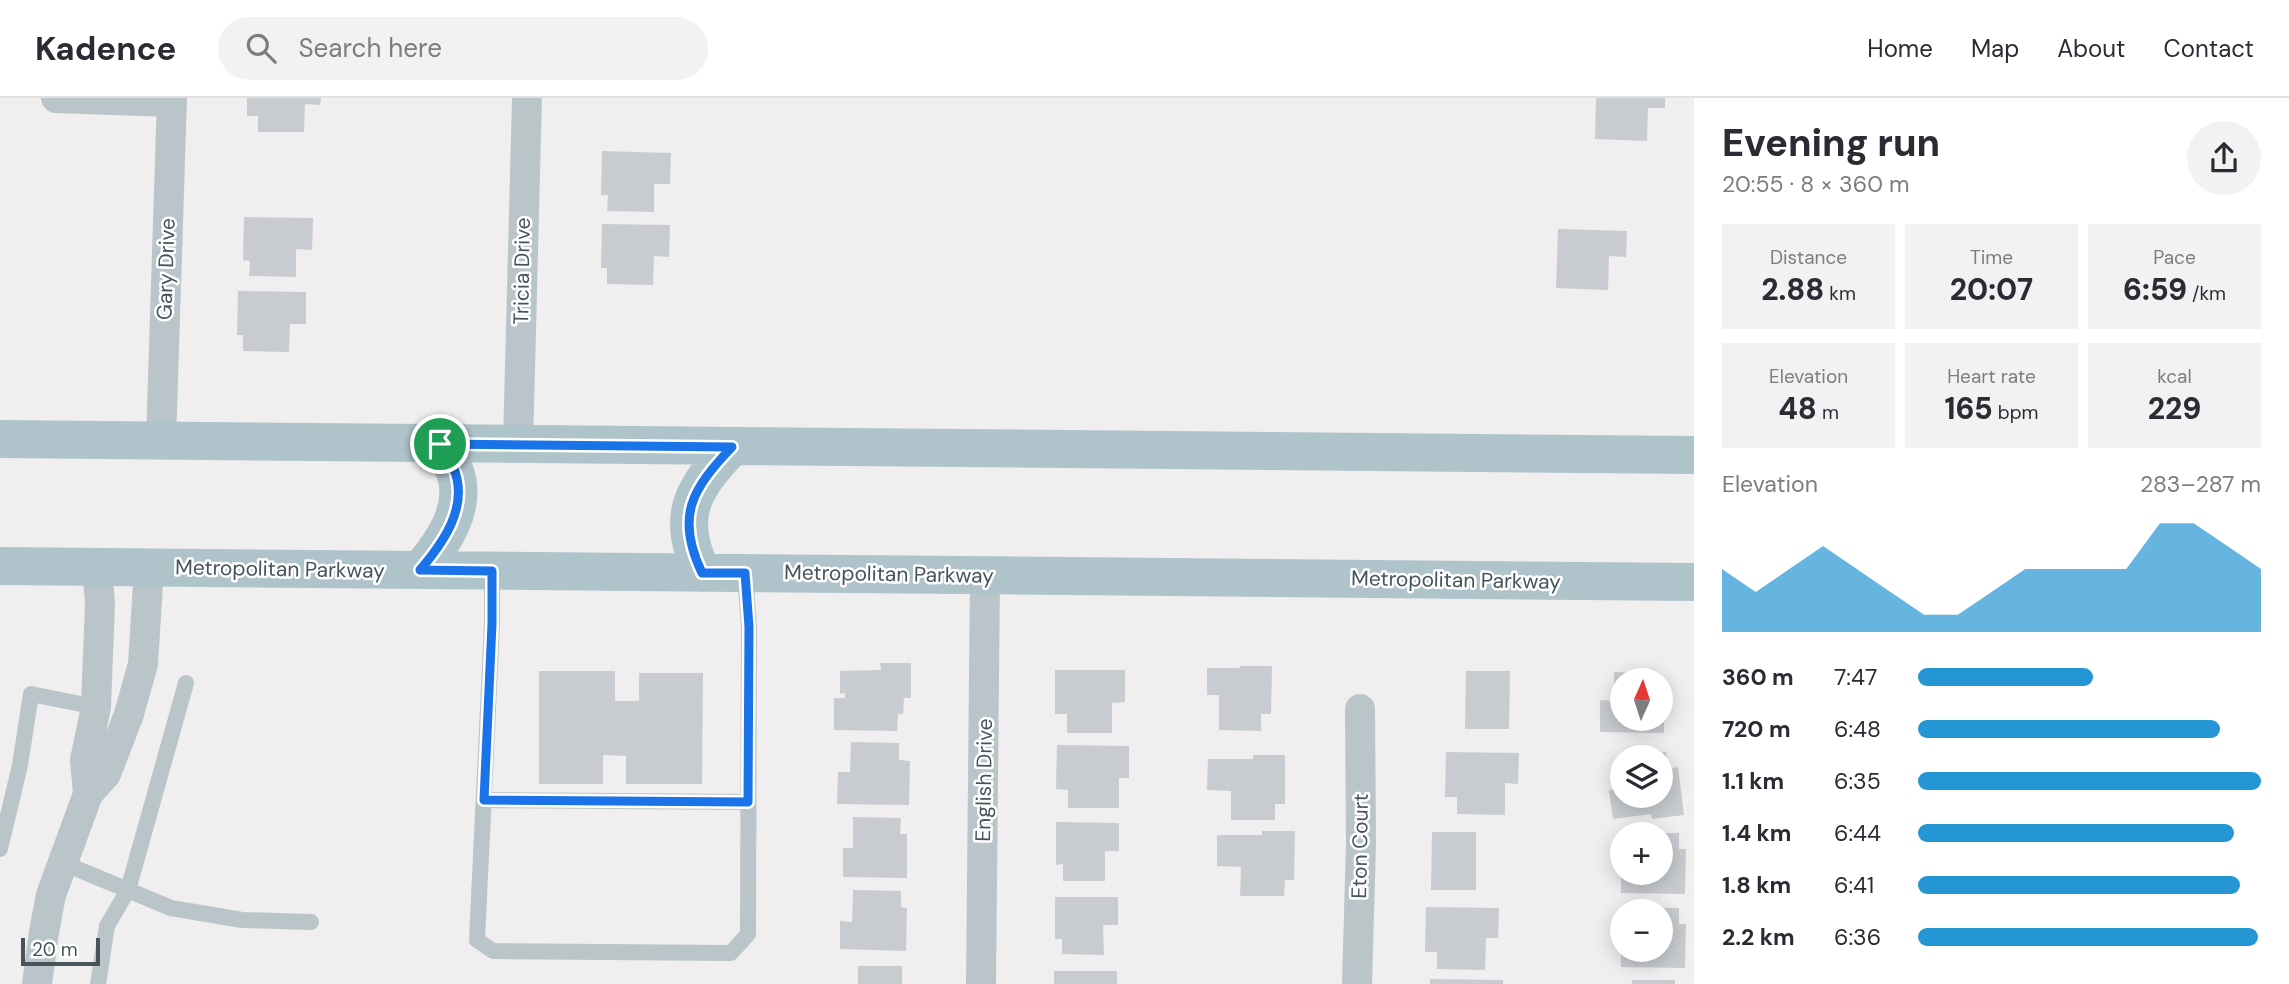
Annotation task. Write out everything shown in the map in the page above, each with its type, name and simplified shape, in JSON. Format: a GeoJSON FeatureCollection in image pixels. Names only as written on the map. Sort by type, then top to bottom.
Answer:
{"type":"FeatureCollection","features":[{"type":"Feature","properties":{"kind":"main road"},"geometry":{"type":"LineString","coordinates":[[0,439],[1694,455]]}},
{"type":"Feature","properties":{"kind":"main road"},"geometry":{"type":"LineString","coordinates":[[420,570],[440,546],[458,506],[454,471],[440,444]]}},
{"type":"Feature","properties":{"kind":"main road"},"geometry":{"type":"LineString","coordinates":[[702,573],[692,552],[688,533],[690,512],[706,473],[732,447]]}},
{"type":"Feature","properties":{"kind":"main road","name":"Metropolitan Parkway"},"geometry":{"type":"LineString","coordinates":[[0,566],[1694,582]]}},
{"type":"Feature","properties":{"kind":"street"},"geometry":{"type":"LineString","coordinates":[[56,98],[172,100]]}},
{"type":"Feature","properties":{"kind":"street","name":"Tricia Drive"},"geometry":{"type":"LineString","coordinates":[[519,444],[527,98]]}},
{"type":"Feature","properties":{"kind":"street","name":"Gary Drive"},"geometry":{"type":"LineString","coordinates":[[161,441],[172,100]]}},
{"type":"Feature","properties":{"kind":"street"},"geometry":{"type":"LineString","coordinates":[[88,794],[85,760],[96,708],[100,603],[97,566]]}},
{"type":"Feature","properties":{"kind":"street"},"geometry":{"type":"LineString","coordinates":[[37,984],[51,895],[88,794],[106,774],[129,714],[142,664],[149,568]]}},
{"type":"Feature","properties":{"kind":"street","name":"English Drive"},"geometry":{"type":"LineString","coordinates":[[981,984],[985,575]]}},
{"type":"Feature","properties":{"kind":"street"},"geometry":{"type":"LineString","coordinates":[[96,708],[129,714]]}},
{"type":"Feature","properties":{"kind":"street","name":"Eton Court"},"geometry":{"type":"LineString","coordinates":[[1357,984],[1361,845],[1360,709]]}},
{"type":"Feature","properties":{"kind":"lane"},"geometry":{"type":"LineString","coordinates":[[492,571],[492,624],[477,940],[493,951],[731,953],[748,934],[749,627],[745,573]]}},
{"type":"Feature","properties":{"kind":"lane"},"geometry":{"type":"LineString","coordinates":[[98,984],[107,926],[128,890],[186,683]]}},
{"type":"Feature","properties":{"kind":"lane"},"geometry":{"type":"LineString","coordinates":[[0,849],[20,765],[31,694],[96,708]]}},
{"type":"Feature","properties":{"kind":"lane"},"geometry":{"type":"LineString","coordinates":[[484,800],[748,802]]}},
{"type":"Feature","properties":{"kind":"lane"},"geometry":{"type":"LineString","coordinates":[[63,863],[171,908],[242,919],[311,922]]}},
{"type":"Feature","properties":{"kind":"building"},"geometry":{"type":"Polygon","coordinates":[[[247,98],[321,98],[320,105],[305,104],[304,132],[258,132],[258,116],[247,116],[247,98]]]}},
{"type":"Feature","properties":{"kind":"building"},"geometry":{"type":"Polygon","coordinates":[[[1596,98],[1665,98],[1665,108],[1648,108],[1647,141],[1595,139],[1596,98]]]}},
{"type":"Feature","properties":{"kind":"building"},"geometry":{"type":"Polygon","coordinates":[[[602,151],[671,153],[670,184],[654,184],[654,212],[607,211],[608,195],[601,195],[602,151]]]}},
{"type":"Feature","properties":{"kind":"building"},"geometry":{"type":"Polygon","coordinates":[[[244,217],[313,218],[312,250],[296,249],[296,277],[249,276],[250,261],[243,260],[244,217]]]}},
{"type":"Feature","properties":{"kind":"building"},"geometry":{"type":"Polygon","coordinates":[[[602,224],[670,225],[669,257],[654,256],[653,285],[607,284],[607,268],[601,268],[602,224]]]}},
{"type":"Feature","properties":{"kind":"building"},"geometry":{"type":"Polygon","coordinates":[[[1558,229],[1627,231],[1626,257],[1609,256],[1608,290],[1556,288],[1558,229]]]}},
{"type":"Feature","properties":{"kind":"building"},"geometry":{"type":"Polygon","coordinates":[[[238,291],[306,292],[306,324],[290,324],[289,352],[243,351],[243,335],[237,335],[238,291]]]}},
{"type":"Feature","properties":{"kind":"building"},"geometry":{"type":"Polygon","coordinates":[[[880,663],[911,663],[911,698],[904,698],[903,714],[898,714],[897,731],[834,730],[834,698],[845,698],[845,693],[840,694],[840,671],[881,670],[880,663]]]}},
{"type":"Feature","properties":{"kind":"building"},"geometry":{"type":"Polygon","coordinates":[[[1272,666],[1271,714],[1261,714],[1261,731],[1219,730],[1219,695],[1207,695],[1207,668],[1272,666]]]}},
{"type":"Feature","properties":{"kind":"building"},"geometry":{"type":"Polygon","coordinates":[[[1055,670],[1125,670],[1125,702],[1112,703],[1112,733],[1067,733],[1067,714],[1055,714],[1055,670]]]}},
{"type":"Feature","properties":{"kind":"building"},"geometry":{"type":"Polygon","coordinates":[[[539,671],[615,671],[615,701],[639,701],[639,673],[703,673],[702,784],[626,784],[626,756],[603,755],[603,784],[539,784],[539,671]]]}},
{"type":"Feature","properties":{"kind":"building"},"geometry":{"type":"Polygon","coordinates":[[[1466,671],[1510,671],[1509,729],[1465,729],[1466,671]]]}},
{"type":"Feature","properties":{"kind":"building"},"geometry":{"type":"Polygon","coordinates":[[[1600,700],[1610,701],[1610,732],[1664,733],[1600,732],[1600,700]]]}},
{"type":"Feature","properties":{"kind":"building"},"geometry":{"type":"Polygon","coordinates":[[[851,742],[899,743],[899,760],[910,761],[909,805],[837,804],[838,772],[850,772],[851,742]]]}},
{"type":"Feature","properties":{"kind":"building"},"geometry":{"type":"Polygon","coordinates":[[[1057,745],[1129,746],[1129,778],[1119,778],[1119,808],[1068,808],[1068,790],[1056,789],[1057,745]]]}},
{"type":"Feature","properties":{"kind":"building"},"geometry":{"type":"Polygon","coordinates":[[[1446,752],[1519,753],[1518,784],[1505,783],[1505,815],[1457,814],[1457,797],[1445,797],[1446,752]]]}},
{"type":"Feature","properties":{"kind":"building"},"geometry":{"type":"Polygon","coordinates":[[[1253,755],[1285,755],[1285,804],[1275,804],[1275,820],[1231,820],[1231,791],[1207,790],[1208,759],[1253,759],[1253,755]]]}},
{"type":"Feature","properties":{"kind":"building"},"geometry":{"type":"Polygon","coordinates":[[[1678,767],[1684,815],[1652,819],[1651,814],[1613,819],[1611,808],[1673,808],[1673,768],[1678,767]]]}},
{"type":"Feature","properties":{"kind":"building"},"geometry":{"type":"Polygon","coordinates":[[[853,817],[901,818],[900,834],[907,834],[907,878],[843,877],[843,848],[853,848],[853,817]]]}},
{"type":"Feature","properties":{"kind":"building"},"geometry":{"type":"Polygon","coordinates":[[[1056,822],[1119,823],[1119,851],[1105,851],[1105,881],[1063,881],[1063,864],[1056,865],[1056,822]]]}},
{"type":"Feature","properties":{"kind":"building"},"geometry":{"type":"Polygon","coordinates":[[[1262,831],[1295,831],[1294,880],[1285,880],[1284,896],[1240,896],[1241,867],[1217,866],[1217,835],[1262,835],[1262,831]]]}},
{"type":"Feature","properties":{"kind":"building"},"geometry":{"type":"Polygon","coordinates":[[[1432,832],[1476,832],[1476,890],[1431,890],[1432,832]]]}},
{"type":"Feature","properties":{"kind":"building"},"geometry":{"type":"Polygon","coordinates":[[[1673,833],[1679,833],[1679,849],[1686,849],[1685,894],[1621,893],[1621,885],[1673,885],[1673,833]]]}},
{"type":"Feature","properties":{"kind":"building"},"geometry":{"type":"Polygon","coordinates":[[[853,890],[901,891],[901,907],[907,908],[906,951],[840,949],[840,921],[852,922],[853,890]]]}},
{"type":"Feature","properties":{"kind":"building"},"geometry":{"type":"Polygon","coordinates":[[[1055,897],[1118,897],[1118,925],[1103,925],[1104,955],[1062,954],[1062,939],[1055,939],[1055,897]]]}},
{"type":"Feature","properties":{"kind":"building"},"geometry":{"type":"Polygon","coordinates":[[[1426,907],[1499,908],[1498,938],[1486,938],[1485,970],[1437,969],[1437,952],[1425,952],[1426,907]]]}},
{"type":"Feature","properties":{"kind":"building"},"geometry":{"type":"Polygon","coordinates":[[[1673,908],[1679,908],[1679,924],[1686,924],[1685,968],[1621,967],[1621,962],[1673,962],[1673,908]]]}},
{"type":"Feature","properties":{"kind":"building"},"geometry":{"type":"Polygon","coordinates":[[[858,966],[902,966],[902,984],[858,984],[858,966]]]}},
{"type":"Feature","properties":{"kind":"building"},"geometry":{"type":"Polygon","coordinates":[[[1054,971],[1117,971],[1117,984],[1054,984],[1054,971]]]}},
{"type":"Feature","properties":{"kind":"building"},"geometry":{"type":"Polygon","coordinates":[[[1430,979],[1503,980],[1503,984],[1430,984],[1430,979]]]}},
{"type":"Feature","properties":{"kind":"building"},"geometry":{"type":"Polygon","coordinates":[[[1632,980],[1675,980],[1675,984],[1632,984],[1632,980]]]}},
{"type":"Feature","properties":{"kind":"route"},"geometry":{"type":"LineString","coordinates":[[440,444],[732,447],[706,473],[696,492],[688,533],[692,552],[702,573],[745,573],[749,627],[748,802],[484,800],[492,571],[420,570],[440,546],[458,506],[454,471],[440,444]]}}]}
